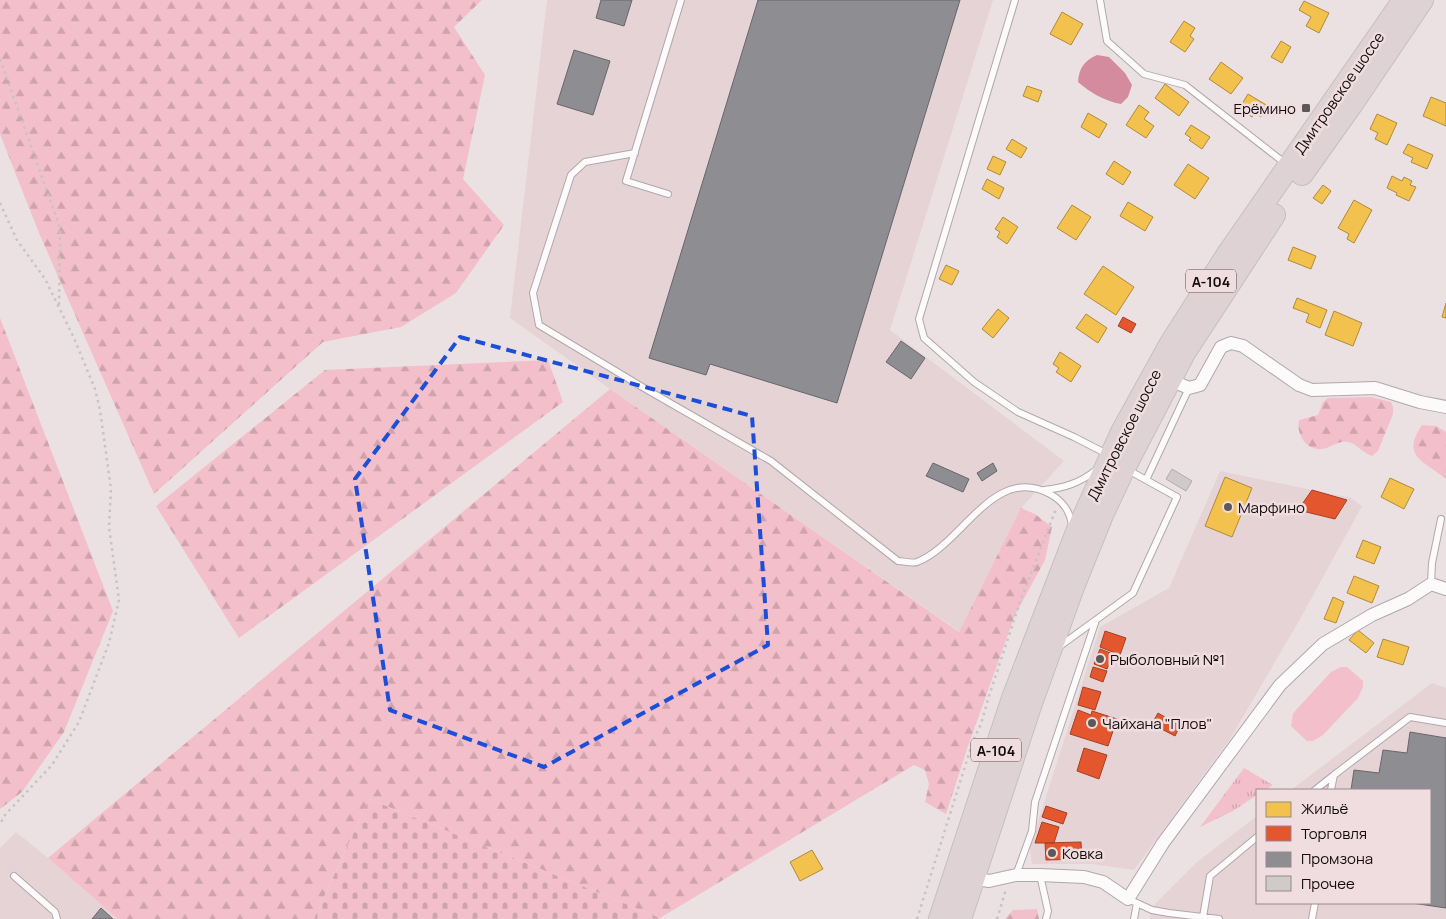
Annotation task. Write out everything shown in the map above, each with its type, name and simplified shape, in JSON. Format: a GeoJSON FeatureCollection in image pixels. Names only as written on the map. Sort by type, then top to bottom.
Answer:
{"type":"FeatureCollection","features":[{"type":"Feature","properties":{"kind":"highway","name":"Дмитровское шоссе"},"geometry":{"type":"LineString","coordinates":[[960,919],[972,878],[1048,654],[1102,515],[1122,432],[1170,345],[1228,254],[1404,0]]}},
{"type":"Feature","properties":{"kind":"highway","name":"Дмитровское шоссе"},"geometry":{"type":"LineString","coordinates":[[940,919],[1014,698],[1074,541],[1114,461],[1179,384],[1184,353],[1299,177],[1422,0]]}},
{"type":"Feature","properties":{"kind":"street"},"geometry":{"type":"LineString","coordinates":[[1179,384],[1200,385],[1221,348],[1231,343],[1243,346],[1299,385],[1312,390],[1375,388],[1420,402],[1446,407]]}},
{"type":"Feature","properties":{"kind":"street"},"geometry":{"type":"LineString","coordinates":[[972,878],[989,881],[1013,876],[1084,877],[1102,882],[1132,901],[1163,843],[1280,684],[1323,644],[1372,615],[1408,599],[1430,584],[1446,589]]}},
{"type":"Feature","properties":{"kind":"lane"},"geometry":{"type":"LineString","coordinates":[[668,194],[626,181],[681,0]]}},
{"type":"Feature","properties":{"kind":"lane"},"geometry":{"type":"LineString","coordinates":[[1015,0],[919,319],[924,338],[974,382],[1018,412],[1074,437],[1177,497],[1133,593],[1048,654]]}},
{"type":"Feature","properties":{"kind":"lane"},"geometry":{"type":"LineString","coordinates":[[1100,0],[1107,41],[1144,74],[1185,85],[1289,166]]}},
{"type":"Feature","properties":{"kind":"lane"},"geometry":{"type":"LineString","coordinates":[[634,153],[585,162],[571,175],[533,293],[539,325],[771,461],[898,561],[915,563],[937,550],[981,508],[1005,490],[1017,487],[1044,490],[1060,499],[1072,522],[1074,541]]}},
{"type":"Feature","properties":{"kind":"lane"},"geometry":{"type":"LineString","coordinates":[[1146,480],[1179,384]]}},
{"type":"Feature","properties":{"kind":"lane"},"geometry":{"type":"LineString","coordinates":[[1044,490],[1062,488],[1078,482],[1114,461]]}},
{"type":"Feature","properties":{"kind":"lane"},"geometry":{"type":"LineString","coordinates":[[1430,584],[1441,518]]}},
{"type":"Feature","properties":{"kind":"lane"},"geometry":{"type":"LineString","coordinates":[[1013,876],[1032,831],[1036,802],[1096,620]]}},
{"type":"Feature","properties":{"kind":"lane"},"geometry":{"type":"LineString","coordinates":[[1316,789],[1410,718],[1446,723]]}},
{"type":"Feature","properties":{"kind":"lane"},"geometry":{"type":"LineString","coordinates":[[1331,789],[1334,775]]}},
{"type":"Feature","properties":{"kind":"lane"},"geometry":{"type":"LineString","coordinates":[[1203,917],[1210,876],[1256,838]]}},
{"type":"Feature","properties":{"kind":"lane"},"geometry":{"type":"LineString","coordinates":[[1040,875],[1048,911],[1046,919]]}},
{"type":"Feature","properties":{"kind":"lane"},"geometry":{"type":"LineString","coordinates":[[14,876],[55,912],[57,919]]}},
{"type":"Feature","properties":{"kind":"lane"},"geometry":{"type":"LineString","coordinates":[[1132,901],[1152,910],[1219,919]]}},
{"type":"Feature","properties":{"kind":"lane"},"geometry":{"type":"LineString","coordinates":[[1132,901],[1134,919]]}},
{"type":"Feature","properties":{"kind":"lane"},"geometry":{"type":"LineString","coordinates":[[1312,919],[1315,904]]}},
{"type":"Feature","properties":{"kind":"path"},"geometry":{"type":"LineString","coordinates":[[0,60],[60,228],[59,308]]}},
{"type":"Feature","properties":{"kind":"path"},"geometry":{"type":"LineString","coordinates":[[0,203],[17,240],[44,279],[59,308],[74,338],[95,389],[100,410],[111,489],[109,527],[119,600],[109,643],[80,722],[52,765],[5,815],[0,824]]}},
{"type":"Feature","properties":{"kind":"path"},"geometry":{"type":"LineString","coordinates":[[917,919],[973,741],[981,724],[1021,599],[1060,499]]}},
{"type":"Feature","properties":{"kind":"path"},"geometry":{"type":"LineString","coordinates":[[997,919],[1013,876]]}},
{"type":"Feature","properties":{"kind":"highlighted area"},"geometry":{"type":"Polygon","coordinates":[[[460,337],[752,416],[768,645],[544,767],[390,710],[355,479],[460,337]]]}},
{"type":"Feature","properties":{"kind":"shaded area"},"geometry":{"type":"Polygon","coordinates":[[[547,0],[993,0],[890,330],[1064,461],[1021,508],[960,632],[510,318],[547,0]]]}},
{"type":"Feature","properties":{"kind":"shaded area"},"geometry":{"type":"Polygon","coordinates":[[[1097,55],[1109,57],[1125,73],[1132,85],[1128,97],[1121,104],[1098,96],[1078,82],[1083,65],[1097,55]]]}},
{"type":"Feature","properties":{"kind":"shaded area"},"geometry":{"type":"Polygon","coordinates":[[[1220,471],[1351,498],[1362,506],[1299,621],[1230,739],[1134,870],[1092,864],[1032,864],[1030,847],[1100,627],[1169,588],[1220,471]]]}},
{"type":"Feature","properties":{"kind":"shaded area"},"geometry":{"type":"Polygon","coordinates":[[[1432,683],[1446,688],[1446,919],[1150,919],[1156,903],[1197,862],[1256,817],[1256,904],[1431,904],[1431,789],[1292,789],[1432,683]]]}},
{"type":"Feature","properties":{"kind":"shaded area"},"geometry":{"type":"Polygon","coordinates":[[[16,832],[118,919],[0,919],[0,848],[16,832]]]}},
{"type":"Feature","properties":{"kind":"green space"},"geometry":{"type":"Polygon","coordinates":[[[0,0],[482,0],[454,27],[485,75],[463,179],[504,225],[456,293],[401,327],[323,342],[154,494],[39,233],[0,134],[0,0]]]}},
{"type":"Feature","properties":{"kind":"green space"},"geometry":{"type":"Polygon","coordinates":[[[0,318],[113,611],[64,732],[22,792],[0,809],[0,318]]]}},
{"type":"Feature","properties":{"kind":"green space"},"geometry":{"type":"Polygon","coordinates":[[[548,360],[563,402],[239,638],[156,506],[325,370],[548,360]]]}},
{"type":"Feature","properties":{"kind":"green space"},"geometry":{"type":"Polygon","coordinates":[[[610,389],[959,632],[1021,508],[1035,514],[1052,527],[1045,560],[1015,615],[946,814],[925,802],[929,784],[925,770],[914,765],[660,918],[369,799],[314,919],[118,919],[48,858],[610,389]]]}},
{"type":"Feature","properties":{"kind":"green space"},"geometry":{"type":"Polygon","coordinates":[[[1371,397],[1391,402],[1393,407],[1393,414],[1378,451],[1372,456],[1348,442],[1316,449],[1303,440],[1299,431],[1299,420],[1318,415],[1323,402],[1328,398],[1371,397]]]}},
{"type":"Feature","properties":{"kind":"green space"},"geometry":{"type":"Polygon","coordinates":[[[1422,425],[1436,426],[1446,432],[1446,479],[1423,462],[1414,451],[1416,436],[1422,425]]]}},
{"type":"Feature","properties":{"kind":"green space"},"geometry":{"type":"Polygon","coordinates":[[[1341,667],[1347,667],[1363,681],[1363,687],[1358,698],[1323,735],[1313,741],[1307,741],[1291,726],[1293,714],[1331,672],[1341,667]]]}},
{"type":"Feature","properties":{"kind":"green space"},"geometry":{"type":"Polygon","coordinates":[[[1244,768],[1273,785],[1267,789],[1256,789],[1256,796],[1233,811],[1200,827],[1244,768]]]}},
{"type":"Feature","properties":{"kind":"green space"},"geometry":{"type":"Polygon","coordinates":[[[369,799],[660,918],[314,919],[369,799]]]}},
{"type":"Feature","properties":{"kind":"green space"},"geometry":{"type":"Polygon","coordinates":[[[1037,909],[1039,919],[1005,919],[1013,910],[1037,909]]]}},
{"type":"Feature","properties":{"kind":"building: Жильё"},"geometry":{"type":"Polygon","coordinates":[[[1304,1],[1329,13],[1319,33],[1306,26],[1311,17],[1299,10],[1304,1]]]}},
{"type":"Feature","properties":{"kind":"building: Жильё"},"geometry":{"type":"Polygon","coordinates":[[[1062,12],[1083,24],[1071,45],[1050,34],[1062,12]]]}},
{"type":"Feature","properties":{"kind":"building: Жильё"},"geometry":{"type":"Polygon","coordinates":[[[1184,21],[1195,28],[1190,36],[1194,39],[1185,52],[1170,42],[1184,21]]]}},
{"type":"Feature","properties":{"kind":"building: Жильё"},"geometry":{"type":"Polygon","coordinates":[[[1281,41],[1291,47],[1282,63],[1271,57],[1281,41]]]}},
{"type":"Feature","properties":{"kind":"building: Жильё"},"geometry":{"type":"Polygon","coordinates":[[[1221,62],[1243,78],[1231,94],[1209,79],[1221,62]]]}},
{"type":"Feature","properties":{"kind":"building: Жильё"},"geometry":{"type":"Polygon","coordinates":[[[1165,84],[1189,102],[1179,116],[1155,98],[1165,84]]]}},
{"type":"Feature","properties":{"kind":"building: Жильё"},"geometry":{"type":"Polygon","coordinates":[[[1027,86],[1042,91],[1038,102],[1023,96],[1027,86]]]}},
{"type":"Feature","properties":{"kind":"building: Жильё"},"geometry":{"type":"Polygon","coordinates":[[[1248,94],[1268,106],[1261,117],[1255,113],[1252,117],[1239,109],[1248,94]]]}},
{"type":"Feature","properties":{"kind":"building: Жильё"},"geometry":{"type":"Polygon","coordinates":[[[1431,97],[1446,103],[1446,126],[1423,116],[1431,97]]]}},
{"type":"Feature","properties":{"kind":"building: Жильё"},"geometry":{"type":"Polygon","coordinates":[[[1139,105],[1149,112],[1144,119],[1154,126],[1146,138],[1126,125],[1139,105]]]}},
{"type":"Feature","properties":{"kind":"building: Жильё"},"geometry":{"type":"Polygon","coordinates":[[[1088,113],[1107,124],[1099,138],[1081,127],[1088,113]]]}},
{"type":"Feature","properties":{"kind":"building: Жильё"},"geometry":{"type":"Polygon","coordinates":[[[1377,114],[1397,123],[1387,145],[1375,139],[1378,133],[1370,129],[1377,114]]]}},
{"type":"Feature","properties":{"kind":"building: Жильё"},"geometry":{"type":"Polygon","coordinates":[[[1191,125],[1210,137],[1202,149],[1189,140],[1191,138],[1185,134],[1191,125]]]}},
{"type":"Feature","properties":{"kind":"building: Жильё"},"geometry":{"type":"Polygon","coordinates":[[[1012,139],[1027,148],[1021,158],[1006,149],[1012,139]]]}},
{"type":"Feature","properties":{"kind":"building: Жильё"},"geometry":{"type":"Polygon","coordinates":[[[1408,144],[1433,155],[1427,169],[1411,162],[1413,158],[1403,153],[1408,144]]]}},
{"type":"Feature","properties":{"kind":"building: Жильё"},"geometry":{"type":"Polygon","coordinates":[[[993,156],[1006,162],[1000,175],[987,169],[993,156]]]}},
{"type":"Feature","properties":{"kind":"building: Жильё"},"geometry":{"type":"Polygon","coordinates":[[[1114,161],[1131,172],[1123,185],[1106,174],[1114,161]]]}},
{"type":"Feature","properties":{"kind":"building: Жильё"},"geometry":{"type":"Polygon","coordinates":[[[1188,164],[1209,178],[1195,199],[1174,185],[1188,164]]]}},
{"type":"Feature","properties":{"kind":"building: Жильё"},"geometry":{"type":"Polygon","coordinates":[[[1392,176],[1402,181],[1404,177],[1412,181],[1410,185],[1416,187],[1409,201],[1387,188],[1392,176]]]}},
{"type":"Feature","properties":{"kind":"building: Жильё"},"geometry":{"type":"Polygon","coordinates":[[[987,179],[1004,188],[999,199],[982,189],[987,179]]]}},
{"type":"Feature","properties":{"kind":"building: Жильё"},"geometry":{"type":"Polygon","coordinates":[[[1323,185],[1331,191],[1322,204],[1313,198],[1323,185]]]}},
{"type":"Feature","properties":{"kind":"building: Жильё"},"geometry":{"type":"Polygon","coordinates":[[[1354,200],[1372,210],[1354,243],[1347,239],[1349,234],[1338,228],[1354,200]]]}},
{"type":"Feature","properties":{"kind":"building: Жильё"},"geometry":{"type":"Polygon","coordinates":[[[1128,202],[1153,217],[1145,231],[1120,216],[1128,202]]]}},
{"type":"Feature","properties":{"kind":"building: Жильё"},"geometry":{"type":"Polygon","coordinates":[[[1072,205],[1091,217],[1076,240],[1057,228],[1072,205]]]}},
{"type":"Feature","properties":{"kind":"building: Жильё"},"geometry":{"type":"Polygon","coordinates":[[[1003,217],[1018,227],[1007,244],[997,237],[1000,232],[995,229],[1003,217]]]}},
{"type":"Feature","properties":{"kind":"building: Жильё"},"geometry":{"type":"Polygon","coordinates":[[[1293,247],[1316,256],[1311,269],[1288,260],[1293,247]]]}},
{"type":"Feature","properties":{"kind":"building: Жильё"},"geometry":{"type":"Polygon","coordinates":[[[946,265],[959,271],[952,285],[939,279],[946,265]]]}},
{"type":"Feature","properties":{"kind":"building: Жильё"},"geometry":{"type":"Polygon","coordinates":[[[1103,266],[1134,287],[1116,315],[1084,294],[1103,266]]]}},
{"type":"Feature","properties":{"kind":"building: Жильё"},"geometry":{"type":"Polygon","coordinates":[[[1297,298],[1327,310],[1320,328],[1306,322],[1309,314],[1293,308],[1297,298]]]}},
{"type":"Feature","properties":{"kind":"building: Жильё"},"geometry":{"type":"Polygon","coordinates":[[[1446,303],[1446,318],[1442,317],[1446,303]]]}},
{"type":"Feature","properties":{"kind":"building: Жильё"},"geometry":{"type":"Polygon","coordinates":[[[998,309],[1009,318],[993,338],[982,329],[998,309]]]}},
{"type":"Feature","properties":{"kind":"building: Жильё"},"geometry":{"type":"Polygon","coordinates":[[[1334,311],[1362,323],[1353,346],[1325,335],[1334,311]]]}},
{"type":"Feature","properties":{"kind":"building: Жильё"},"geometry":{"type":"Polygon","coordinates":[[[1086,314],[1107,328],[1098,343],[1076,328],[1086,314]]]}},
{"type":"Feature","properties":{"kind":"building: Жильё"},"geometry":{"type":"Polygon","coordinates":[[[1060,352],[1081,366],[1071,382],[1056,372],[1059,368],[1053,364],[1060,352]]]}},
{"type":"Feature","properties":{"kind":"building: Жильё","name":"Марфино"},"geometry":{"type":"Polygon","coordinates":[[[1225,477],[1252,488],[1232,537],[1205,526],[1225,477]]]}},
{"type":"Feature","properties":{"kind":"building: Жильё"},"geometry":{"type":"Polygon","coordinates":[[[1390,478],[1414,489],[1404,509],[1381,497],[1390,478]]]}},
{"type":"Feature","properties":{"kind":"building: Жильё"},"geometry":{"type":"Polygon","coordinates":[[[1363,540],[1381,547],[1374,564],[1356,557],[1363,540]]]}},
{"type":"Feature","properties":{"kind":"building: Жильё"},"geometry":{"type":"Polygon","coordinates":[[[1354,576],[1379,586],[1372,603],[1347,593],[1354,576]]]}},
{"type":"Feature","properties":{"kind":"building: Жильё"},"geometry":{"type":"Polygon","coordinates":[[[1333,597],[1344,602],[1336,623],[1324,619],[1333,597]]]}},
{"type":"Feature","properties":{"kind":"building: Жильё"},"geometry":{"type":"Polygon","coordinates":[[[1358,630],[1374,643],[1366,653],[1349,640],[1358,630]]]}},
{"type":"Feature","properties":{"kind":"building: Жильё"},"geometry":{"type":"Polygon","coordinates":[[[1383,639],[1409,647],[1403,665],[1377,657],[1383,639]]]}},
{"type":"Feature","properties":{"kind":"building: Жильё"},"geometry":{"type":"Polygon","coordinates":[[[812,850],[823,869],[800,881],[790,862],[812,850]]]}},
{"type":"Feature","properties":{"kind":"building: Торговля"},"geometry":{"type":"Polygon","coordinates":[[[1123,317],[1136,324],[1131,333],[1118,326],[1123,317]]]}},
{"type":"Feature","properties":{"kind":"building: Торговля"},"geometry":{"type":"Polygon","coordinates":[[[1312,490],[1347,500],[1335,519],[1298,510],[1312,490]]]}},
{"type":"Feature","properties":{"kind":"building: Торговля"},"geometry":{"type":"Polygon","coordinates":[[[1105,631],[1126,638],[1120,655],[1100,647],[1105,631]]]}},
{"type":"Feature","properties":{"kind":"building: Торговля"},"geometry":{"type":"Polygon","coordinates":[[[1100,649],[1113,654],[1107,669],[1094,664],[1100,649]]]}},
{"type":"Feature","properties":{"kind":"building: Торговля"},"geometry":{"type":"Polygon","coordinates":[[[1093,667],[1107,671],[1103,682],[1090,677],[1093,667]]]}},
{"type":"Feature","properties":{"kind":"building: Торговля"},"geometry":{"type":"Polygon","coordinates":[[[1083,687],[1101,692],[1095,710],[1078,705],[1083,687]]]}},
{"type":"Feature","properties":{"kind":"building: Торговля"},"geometry":{"type":"Polygon","coordinates":[[[1078,710],[1091,715],[1092,711],[1117,719],[1108,746],[1070,734],[1078,710]]]}},
{"type":"Feature","properties":{"kind":"building: Торговля"},"geometry":{"type":"Polygon","coordinates":[[[1158,713],[1180,726],[1175,736],[1152,724],[1158,713]]]}},
{"type":"Feature","properties":{"kind":"building: Торговля"},"geometry":{"type":"Polygon","coordinates":[[[1084,748],[1107,755],[1099,779],[1077,771],[1084,748]]]}},
{"type":"Feature","properties":{"kind":"building: Торговля"},"geometry":{"type":"Polygon","coordinates":[[[1046,806],[1067,813],[1063,824],[1042,817],[1046,806]]]}},
{"type":"Feature","properties":{"kind":"building: Торговля"},"geometry":{"type":"Polygon","coordinates":[[[1042,822],[1059,827],[1054,843],[1035,843],[1042,822]]]}},
{"type":"Feature","properties":{"kind":"building: Торговля"},"geometry":{"type":"Polygon","coordinates":[[[1081,842],[1082,859],[1046,860],[1045,843],[1081,842]]]}},
{"type":"Feature","properties":{"kind":"building: Промзона"},"geometry":{"type":"Polygon","coordinates":[[[601,0],[632,0],[624,26],[596,18],[601,0]]]}},
{"type":"Feature","properties":{"kind":"building: Промзона"},"geometry":{"type":"Polygon","coordinates":[[[758,0],[960,0],[837,403],[710,364],[706,375],[649,358],[758,0]]]}},
{"type":"Feature","properties":{"kind":"building: Промзона"},"geometry":{"type":"Polygon","coordinates":[[[574,50],[610,61],[593,115],[557,104],[574,50]]]}},
{"type":"Feature","properties":{"kind":"building: Промзона"},"geometry":{"type":"Polygon","coordinates":[[[901,341],[925,358],[911,379],[886,362],[901,341]]]}},
{"type":"Feature","properties":{"kind":"building: Промзона"},"geometry":{"type":"Polygon","coordinates":[[[933,463],[969,479],[963,492],[926,476],[933,463]]]}},
{"type":"Feature","properties":{"kind":"building: Промзона"},"geometry":{"type":"Polygon","coordinates":[[[993,463],[997,471],[982,481],[977,473],[993,463]]]}},
{"type":"Feature","properties":{"kind":"building: Промзона"},"geometry":{"type":"Polygon","coordinates":[[[1410,732],[1446,738],[1446,908],[1419,904],[1431,904],[1431,789],[1351,789],[1354,770],[1379,773],[1383,750],[1407,753],[1410,732]]]}},
{"type":"Feature","properties":{"kind":"building: Промзона"},"geometry":{"type":"Polygon","coordinates":[[[101,908],[113,919],[92,919],[101,908]]]}},
{"type":"Feature","properties":{"kind":"building: Прочее"},"geometry":{"type":"Polygon","coordinates":[[[1172,469],[1192,481],[1186,491],[1166,479],[1172,469]]]}},
{"type":"Feature","properties":{"kind":"place","name":"Ерёмино"},"geometry":{"type":"Point","coordinates":[1306,108]}},
{"type":"Feature","properties":{"kind":"place","name":"Марфино"},"geometry":{"type":"Point","coordinates":[1228,507]}},
{"type":"Feature","properties":{"kind":"place","name":"Рыболовный №1"},"geometry":{"type":"Point","coordinates":[1100,659]}},
{"type":"Feature","properties":{"kind":"place","name":"Чайхана \"Плов\""},"geometry":{"type":"Point","coordinates":[1092,723]}},
{"type":"Feature","properties":{"kind":"place","name":"Ковка"},"geometry":{"type":"Point","coordinates":[1052,853]}}]}
